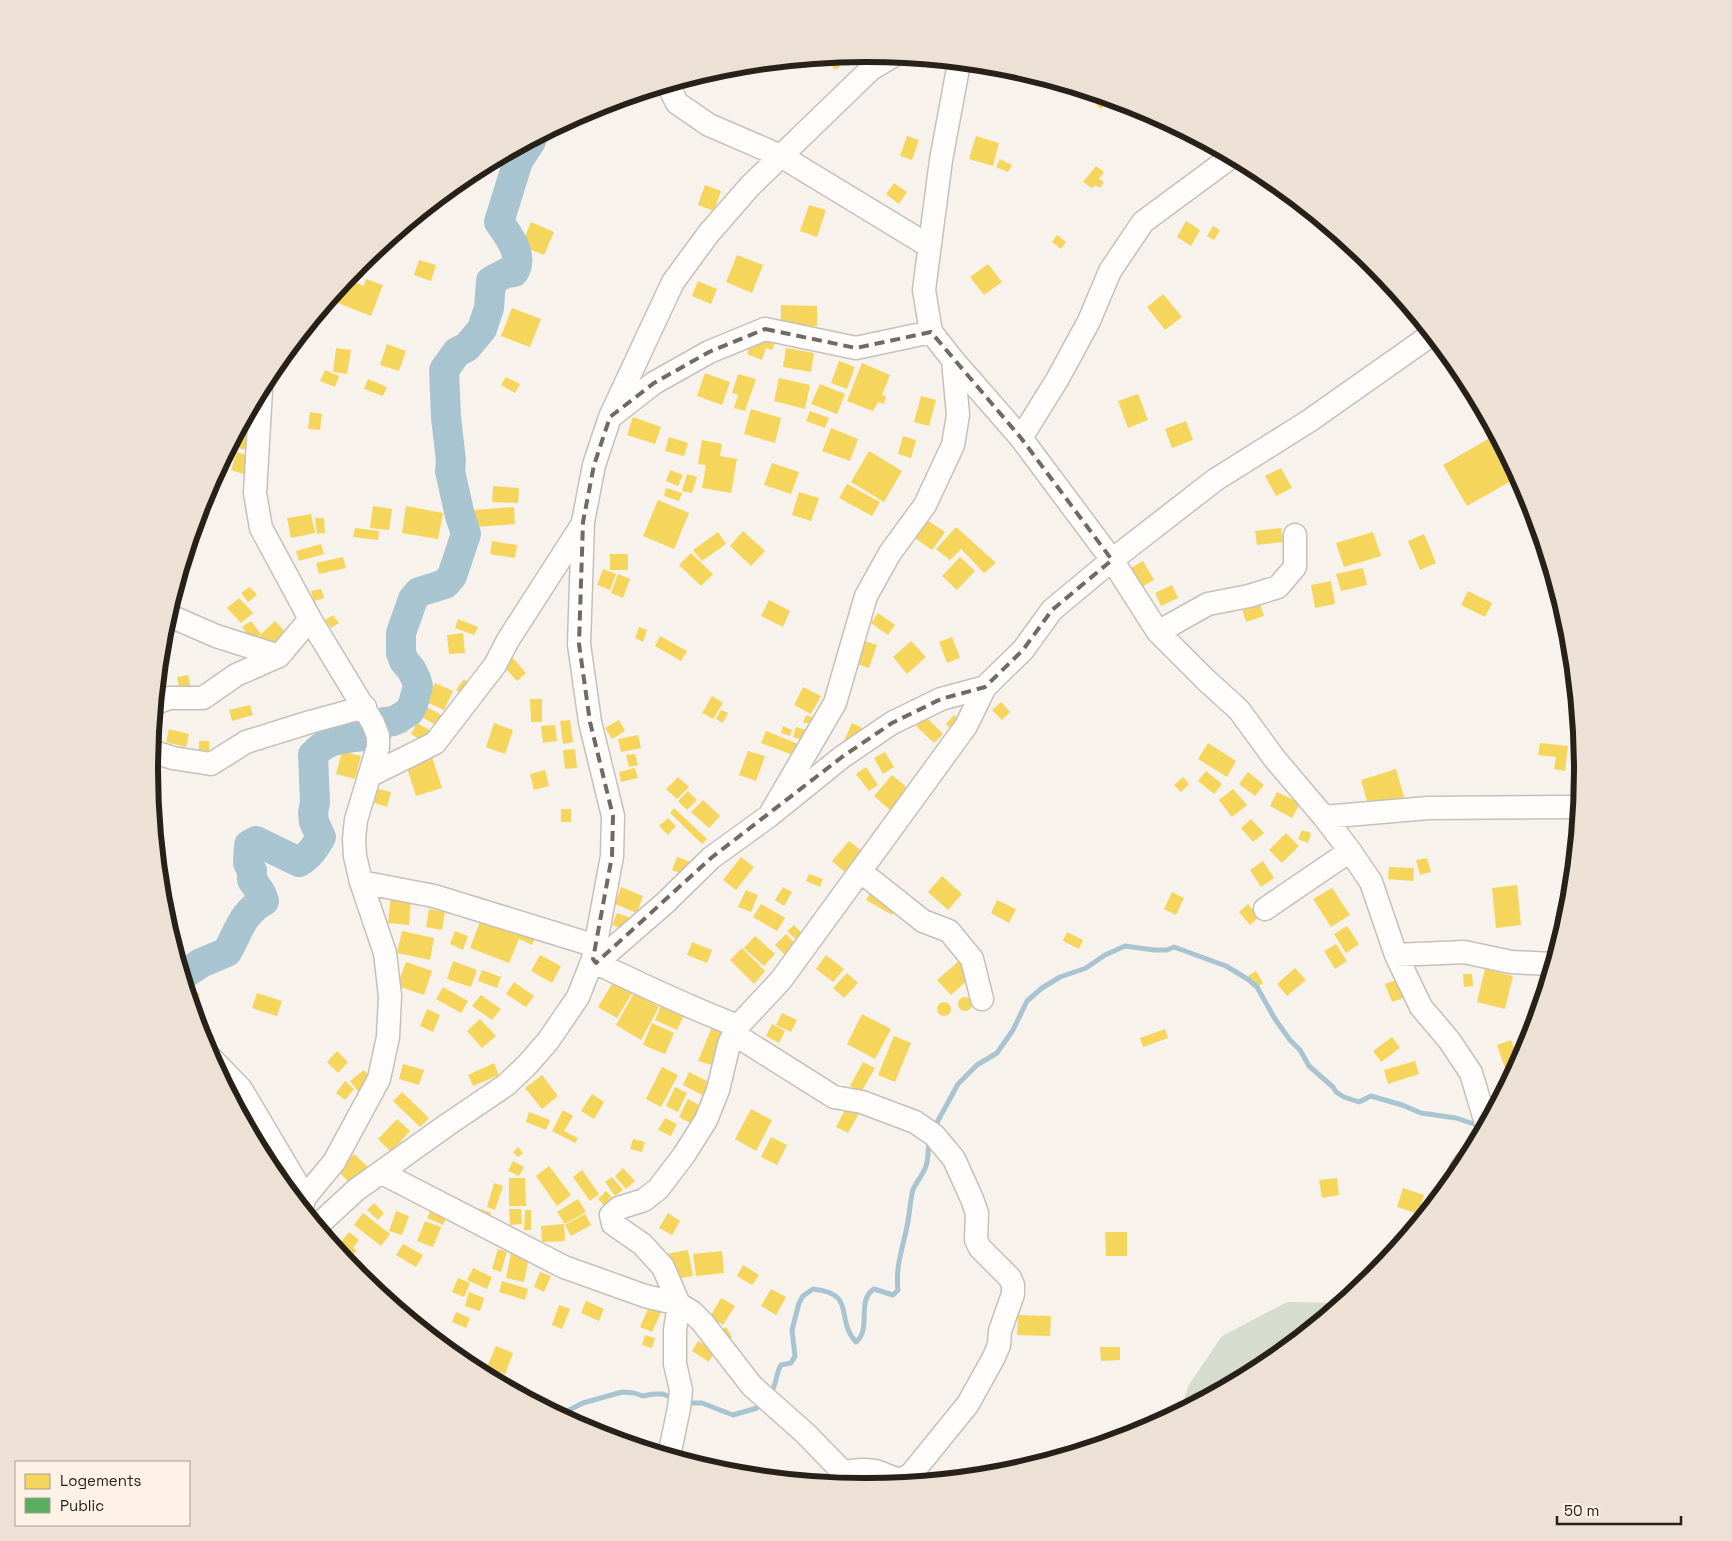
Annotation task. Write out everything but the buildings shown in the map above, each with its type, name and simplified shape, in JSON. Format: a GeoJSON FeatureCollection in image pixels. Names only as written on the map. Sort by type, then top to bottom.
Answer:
{"type":"FeatureCollection","features":[{"type":"Feature","properties":{"kind":"street"},"geometry":{"type":"LineString","coordinates":[[321,1222],[356,1190],[506,1085],[548,1041],[578,997],[595,956],[612,856],[613,816],[590,722],[579,644],[584,522],[594,465],[610,417],[673,282],[709,233],[751,185],[871,69],[882,63]]}},
{"type":"Feature","properties":{"kind":"street"},"geometry":{"type":"LineString","coordinates":[[957,69],[929,246],[924,290],[931,332],[1021,438],[1112,560],[1158,632],[1239,710],[1274,758],[1350,851],[1370,882],[1396,955],[1421,1007],[1449,1040],[1470,1073],[1484,1115]]}},
{"type":"Feature","properties":{"kind":"street"},"geometry":{"type":"LineString","coordinates":[[671,90],[678,104],[709,125],[781,156],[929,246]]}},
{"type":"Feature","properties":{"kind":"street"},"geometry":{"type":"LineString","coordinates":[[1021,438],[1057,380],[1084,329],[1110,271],[1143,222],[1226,161]]}},
{"type":"Feature","properties":{"kind":"street"},"geometry":{"type":"LineString","coordinates":[[610,417],[662,378],[709,352],[766,329],[856,348],[931,332]]}},
{"type":"Feature","properties":{"kind":"street"},"geometry":{"type":"LineString","coordinates":[[670,1450],[681,1390],[675,1364],[675,1330],[679,1304],[663,1267],[642,1244],[613,1224],[611,1216],[619,1208],[644,1200],[658,1190],[684,1154],[709,1112],[718,1090],[726,1056],[736,1030],[781,980],[966,726],[985,687],[1023,650],[1052,610],[1112,560],[1215,480],[1309,421],[1427,338]]}},
{"type":"Feature","properties":{"kind":"street"},"geometry":{"type":"LineString","coordinates":[[769,816],[834,703],[866,596],[890,553],[924,505],[953,445],[958,416],[953,360]]}},
{"type":"Feature","properties":{"kind":"street"},"geometry":{"type":"LineString","coordinates":[[260,404],[256,493],[261,528],[310,619],[365,707],[377,733],[378,747],[356,820],[354,839],[355,856],[361,882],[385,953],[390,996],[388,1037],[379,1079],[334,1162],[304,1201]]}},
{"type":"Feature","properties":{"kind":"street"},"geometry":{"type":"LineString","coordinates":[[369,776],[435,743],[495,665],[518,624],[584,522]]}},
{"type":"Feature","properties":{"kind":"street"},"geometry":{"type":"LineString","coordinates":[[1158,632],[1208,604],[1249,596],[1278,587],[1295,567],[1295,535]]}},
{"type":"Feature","properties":{"kind":"street"},"geometry":{"type":"LineString","coordinates":[[175,618],[216,636],[278,656]]}},
{"type":"Feature","properties":{"kind":"street"},"geometry":{"type":"LineString","coordinates":[[162,701],[169,698],[204,698],[236,674],[278,656],[310,619]]}},
{"type":"Feature","properties":{"kind":"street"},"geometry":{"type":"LineString","coordinates":[[595,956],[665,903],[712,858],[769,816],[842,757],[892,723],[941,699],[985,687]]}},
{"type":"Feature","properties":{"kind":"street"},"geometry":{"type":"LineString","coordinates":[[159,754],[211,764],[246,742],[365,707]]}},
{"type":"Feature","properties":{"kind":"street"},"geometry":{"type":"LineString","coordinates":[[1324,817],[1428,808],[1572,807]]}},
{"type":"Feature","properties":{"kind":"street"},"geometry":{"type":"LineString","coordinates":[[1265,909],[1350,851]]}},
{"type":"Feature","properties":{"kind":"street"},"geometry":{"type":"LineString","coordinates":[[860,871],[923,921],[949,931],[972,959],[982,999]]}},
{"type":"Feature","properties":{"kind":"street"},"geometry":{"type":"LineString","coordinates":[[361,882],[434,896],[595,956],[736,1030],[834,1097],[862,1102],[898,1115],[916,1122],[934,1135],[954,1159],[972,1199],[976,1213],[976,1240],[980,1248],[1010,1278],[1013,1285],[1013,1294],[1000,1331],[999,1345],[968,1404],[906,1477]]}},
{"type":"Feature","properties":{"kind":"street"},"geometry":{"type":"LineString","coordinates":[[1396,955],[1464,952],[1511,962],[1547,964]]}},
{"type":"Feature","properties":{"kind":"street"},"geometry":{"type":"LineString","coordinates":[[227,1075],[241,1090],[299,1196]]}},
{"type":"Feature","properties":{"kind":"street"},"geometry":{"type":"LineString","coordinates":[[382,1173],[564,1267],[645,1296],[679,1304],[692,1312],[703,1323],[752,1386],[805,1434],[846,1478]]}},
{"type":"Feature","properties":{"kind":"street"},"geometry":{"type":"LineString","coordinates":[[850,1478],[865,1470],[875,1471],[893,1477]]}},
{"type":"Feature","properties":{"kind":"highlighted area"},"geometry":{"type":"Polygon","coordinates":[[[765,329],[856,348],[931,332],[1021,438],[1112,560],[1052,610],[1023,650],[985,687],[941,699],[892,723],[842,757],[711,858],[596,963],[593,959],[612,856],[613,816],[590,722],[579,644],[580,587],[583,522],[594,465],[610,417],[654,383],[709,352],[765,329]]]}},
{"type":"Feature","properties":{"kind":"green space"},"geometry":{"type":"Polygon","coordinates":[[[1287,1302],[1333,1303],[1259,1359],[1220,1384],[1183,1403],[1188,1386],[1222,1336],[1287,1302]]]}},
{"type":"Feature","properties":{"kind":"waterway"},"geometry":{"type":"LineString","coordinates":[[188,972],[201,963],[227,952],[246,917],[264,901],[252,880],[252,871],[248,863],[249,845],[256,841],[299,862],[309,854],[321,837],[314,822],[313,813],[315,802],[313,755],[326,744],[334,741],[375,735],[385,722],[394,721],[409,712],[413,704],[418,686],[411,669],[404,661],[401,653],[401,633],[413,599],[419,592],[445,584],[452,576],[466,534],[450,471],[451,461],[446,417],[444,370],[457,352],[467,347],[482,329],[489,308],[491,281],[506,273],[514,272],[517,266],[514,246],[499,222],[518,161],[525,150]]}},
{"type":"Feature","properties":{"kind":"waterway"},"geometry":{"type":"LineString","coordinates":[[934,1128],[958,1084],[977,1065],[997,1053],[1013,1030],[1027,1001],[1042,988],[1060,977],[1086,968],[1105,955],[1125,946],[1154,950],[1167,950],[1174,947],[1226,966],[1249,980],[1257,987],[1275,1019],[1290,1040],[1300,1050],[1309,1066],[1333,1087],[1336,1092],[1344,1097],[1359,1102],[1371,1096],[1421,1113],[1456,1118],[1479,1124]]}},
{"type":"Feature","properties":{"kind":"waterway"},"geometry":{"type":"LineString","coordinates":[[769,1395],[772,1392],[781,1365],[791,1363],[795,1356],[792,1330],[799,1303],[803,1296],[813,1289],[836,1296],[841,1302],[846,1324],[856,1342],[863,1330],[866,1300],[869,1294],[874,1289],[893,1295],[898,1290],[899,1263],[912,1194],[926,1166],[930,1140]]}},
{"type":"Feature","properties":{"kind":"waterway"},"geometry":{"type":"LineString","coordinates":[[566,1411],[583,1403],[622,1392],[643,1396],[663,1394],[675,1399]]}},
{"type":"Feature","properties":{"kind":"waterway"},"geometry":{"type":"LineString","coordinates":[[685,1403],[702,1403],[733,1415],[757,1408],[761,1403]]}}]}
